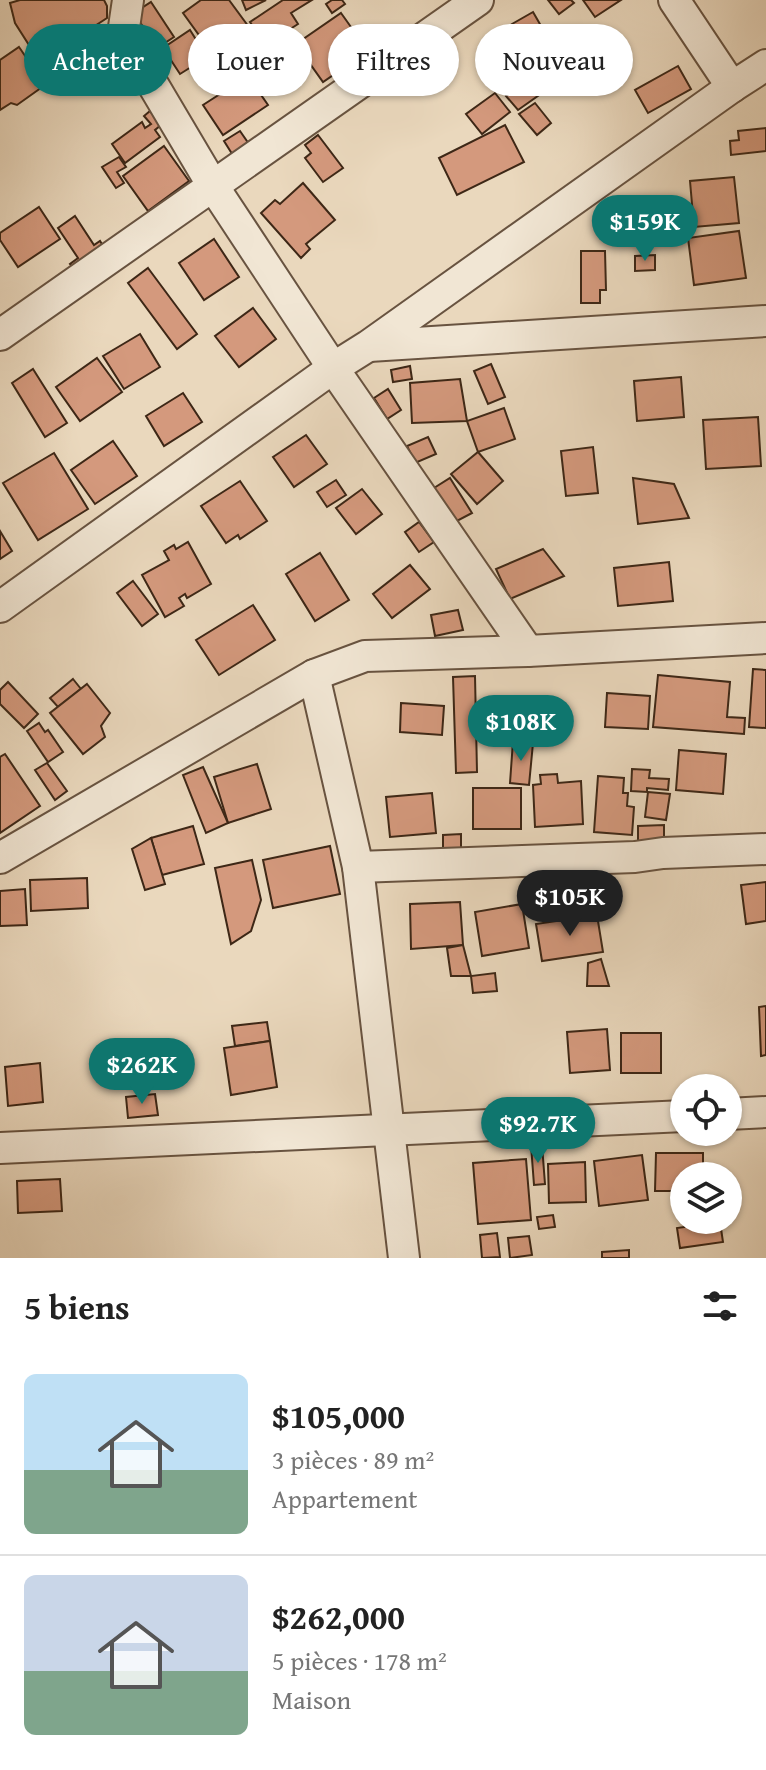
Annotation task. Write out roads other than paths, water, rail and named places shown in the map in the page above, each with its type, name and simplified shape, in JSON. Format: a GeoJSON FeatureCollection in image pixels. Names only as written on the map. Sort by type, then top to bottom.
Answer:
{"type":"FeatureCollection","features":[{"type":"Feature","properties":{"kind":"street"},"geometry":{"type":"LineString","coordinates":[[128,0],[123,34],[213,186],[333,368],[528,651]]}},
{"type":"Feature","properties":{"kind":"street"},"geometry":{"type":"LineString","coordinates":[[0,335],[478,0]]}},
{"type":"Feature","properties":{"kind":"street"},"geometry":{"type":"LineString","coordinates":[[674,0],[732,87]]}},
{"type":"Feature","properties":{"kind":"street"},"geometry":{"type":"LineString","coordinates":[[0,607],[333,368],[766,65]]}},
{"type":"Feature","properties":{"kind":"street"},"geometry":{"type":"LineString","coordinates":[[368,346],[766,321]]}},
{"type":"Feature","properties":{"kind":"street"},"geometry":{"type":"LineString","coordinates":[[0,858],[314,675],[365,656],[766,638]]}},
{"type":"Feature","properties":{"kind":"street"},"geometry":{"type":"LineString","coordinates":[[314,675],[358,867],[404,1258]]}},
{"type":"Feature","properties":{"kind":"street"},"geometry":{"type":"LineString","coordinates":[[358,867],[766,849]]}},
{"type":"Feature","properties":{"kind":"street"},"geometry":{"type":"LineString","coordinates":[[742,1113],[766,1112]]}},
{"type":"Feature","properties":{"kind":"street"},"geometry":{"type":"LineString","coordinates":[[0,1148],[670,1117]]}}]}
